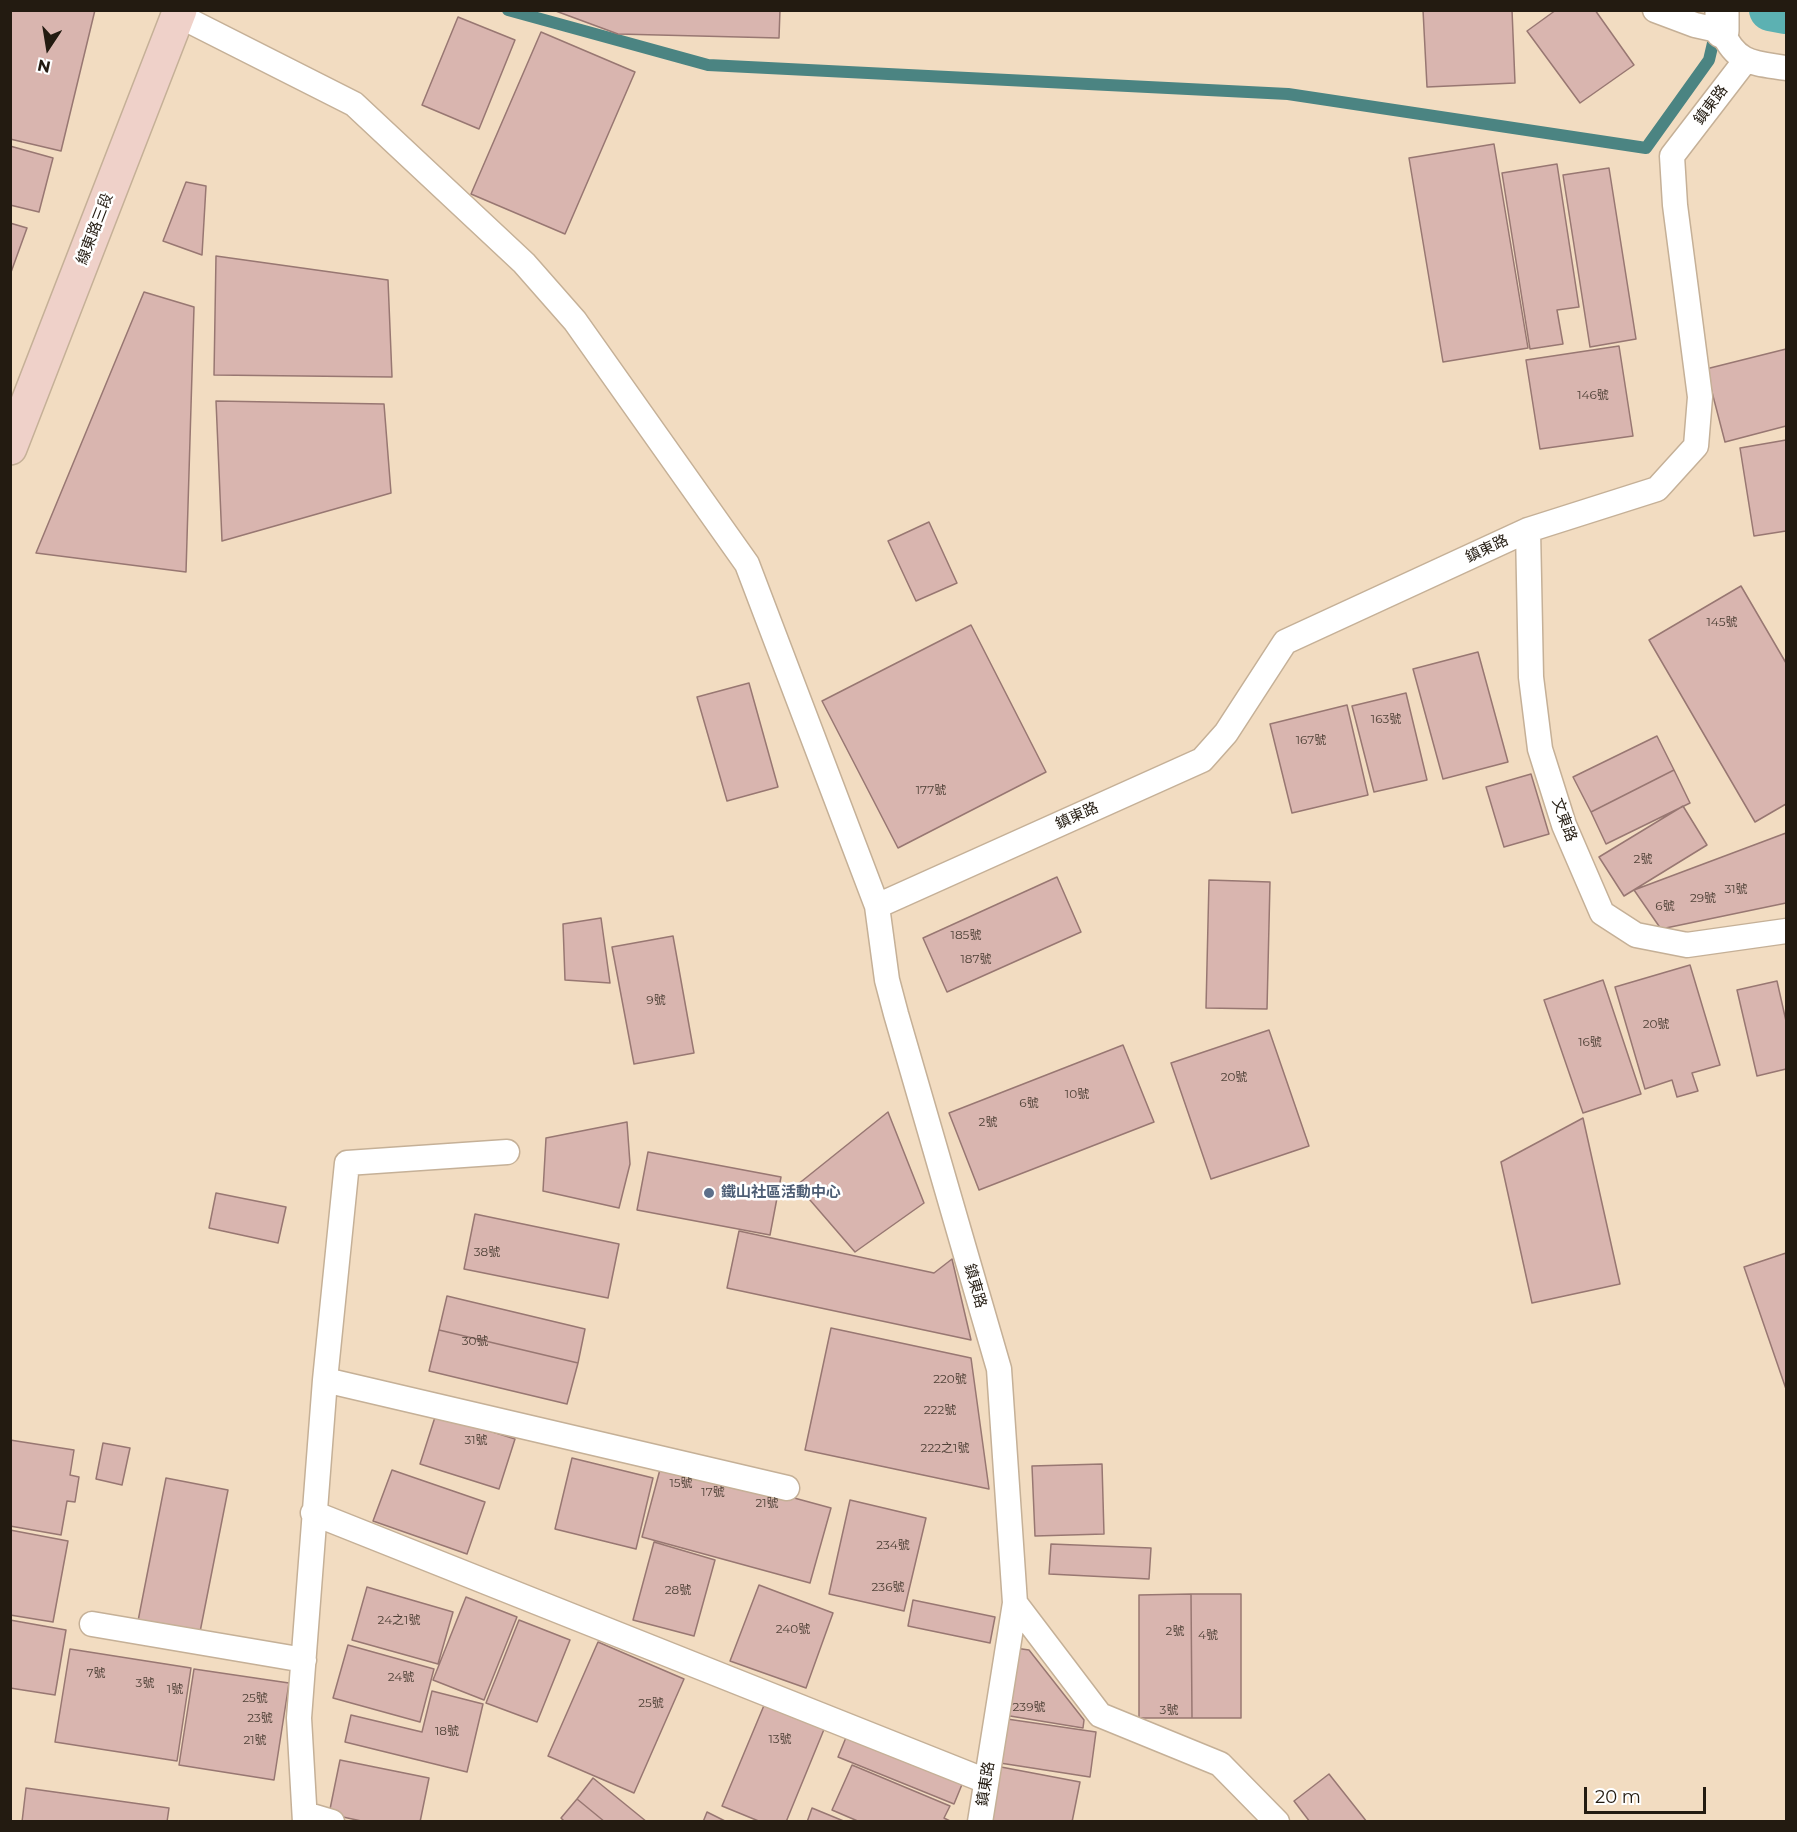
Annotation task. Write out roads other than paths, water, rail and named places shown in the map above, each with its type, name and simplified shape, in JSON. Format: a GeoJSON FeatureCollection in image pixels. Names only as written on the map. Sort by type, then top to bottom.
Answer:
{"type":"FeatureCollection","features":[{"type":"Feature","properties":{"kind":"main road","name":"線東路三段"},"geometry":{"type":"LineString","coordinates":[[10,448],[179,13]]}},
{"type":"Feature","properties":{"kind":"lane"},"geometry":{"type":"LineString","coordinates":[[1655,10],[1695,25],[1722,21],[1726,41],[1745,61],[1786,68]]}},
{"type":"Feature","properties":{"kind":"lane"},"geometry":{"type":"LineString","coordinates":[[179,13],[354,104],[524,263],[575,321],[747,564],[877,906]]}},
{"type":"Feature","properties":{"kind":"lane","name":"鎮東路"},"geometry":{"type":"LineString","coordinates":[[980,1821],[1016,1603],[999,1369],[887,980],[877,906],[1202,760],[1226,733],[1285,642],[1528,530],[1657,489],[1696,446],[1700,397],[1675,206],[1672,156],[1745,61]]}},
{"type":"Feature","properties":{"kind":"lane","name":"文東路"},"geometry":{"type":"LineString","coordinates":[[1528,530],[1531,677],[1540,748],[1564,825],[1602,913],[1636,935],[1687,945],[1786,931]]}},
{"type":"Feature","properties":{"kind":"lane"},"geometry":{"type":"LineString","coordinates":[[332,1821],[305,1818],[299,1718],[313,1513],[347,1163],[507,1152]]}},
{"type":"Feature","properties":{"kind":"lane"},"geometry":{"type":"LineString","coordinates":[[325,1380],[787,1488]]}},
{"type":"Feature","properties":{"kind":"lane"},"geometry":{"type":"LineString","coordinates":[[313,1513],[986,1781]]}},
{"type":"Feature","properties":{"kind":"lane"},"geometry":{"type":"LineString","coordinates":[[1016,1603],[1100,1715],[1220,1764],[1277,1821]]}},
{"type":"Feature","properties":{"kind":"lane"},"geometry":{"type":"LineString","coordinates":[[92,1624],[304,1660]]}},
{"type":"Feature","properties":{"kind":"waterway"},"geometry":{"type":"LineString","coordinates":[[508,10],[708,65],[1288,94],[1646,148],[1709,60],[1716,30]]}},
{"type":"Feature","properties":{"kind":"waterway"},"geometry":{"type":"LineString","coordinates":[[1770,10],[1786,13]]}},
{"type":"Feature","properties":{"kind":"place","name":"鐵山社區活動中心"},"geometry":{"type":"Point","coordinates":[709,1193]}}]}
